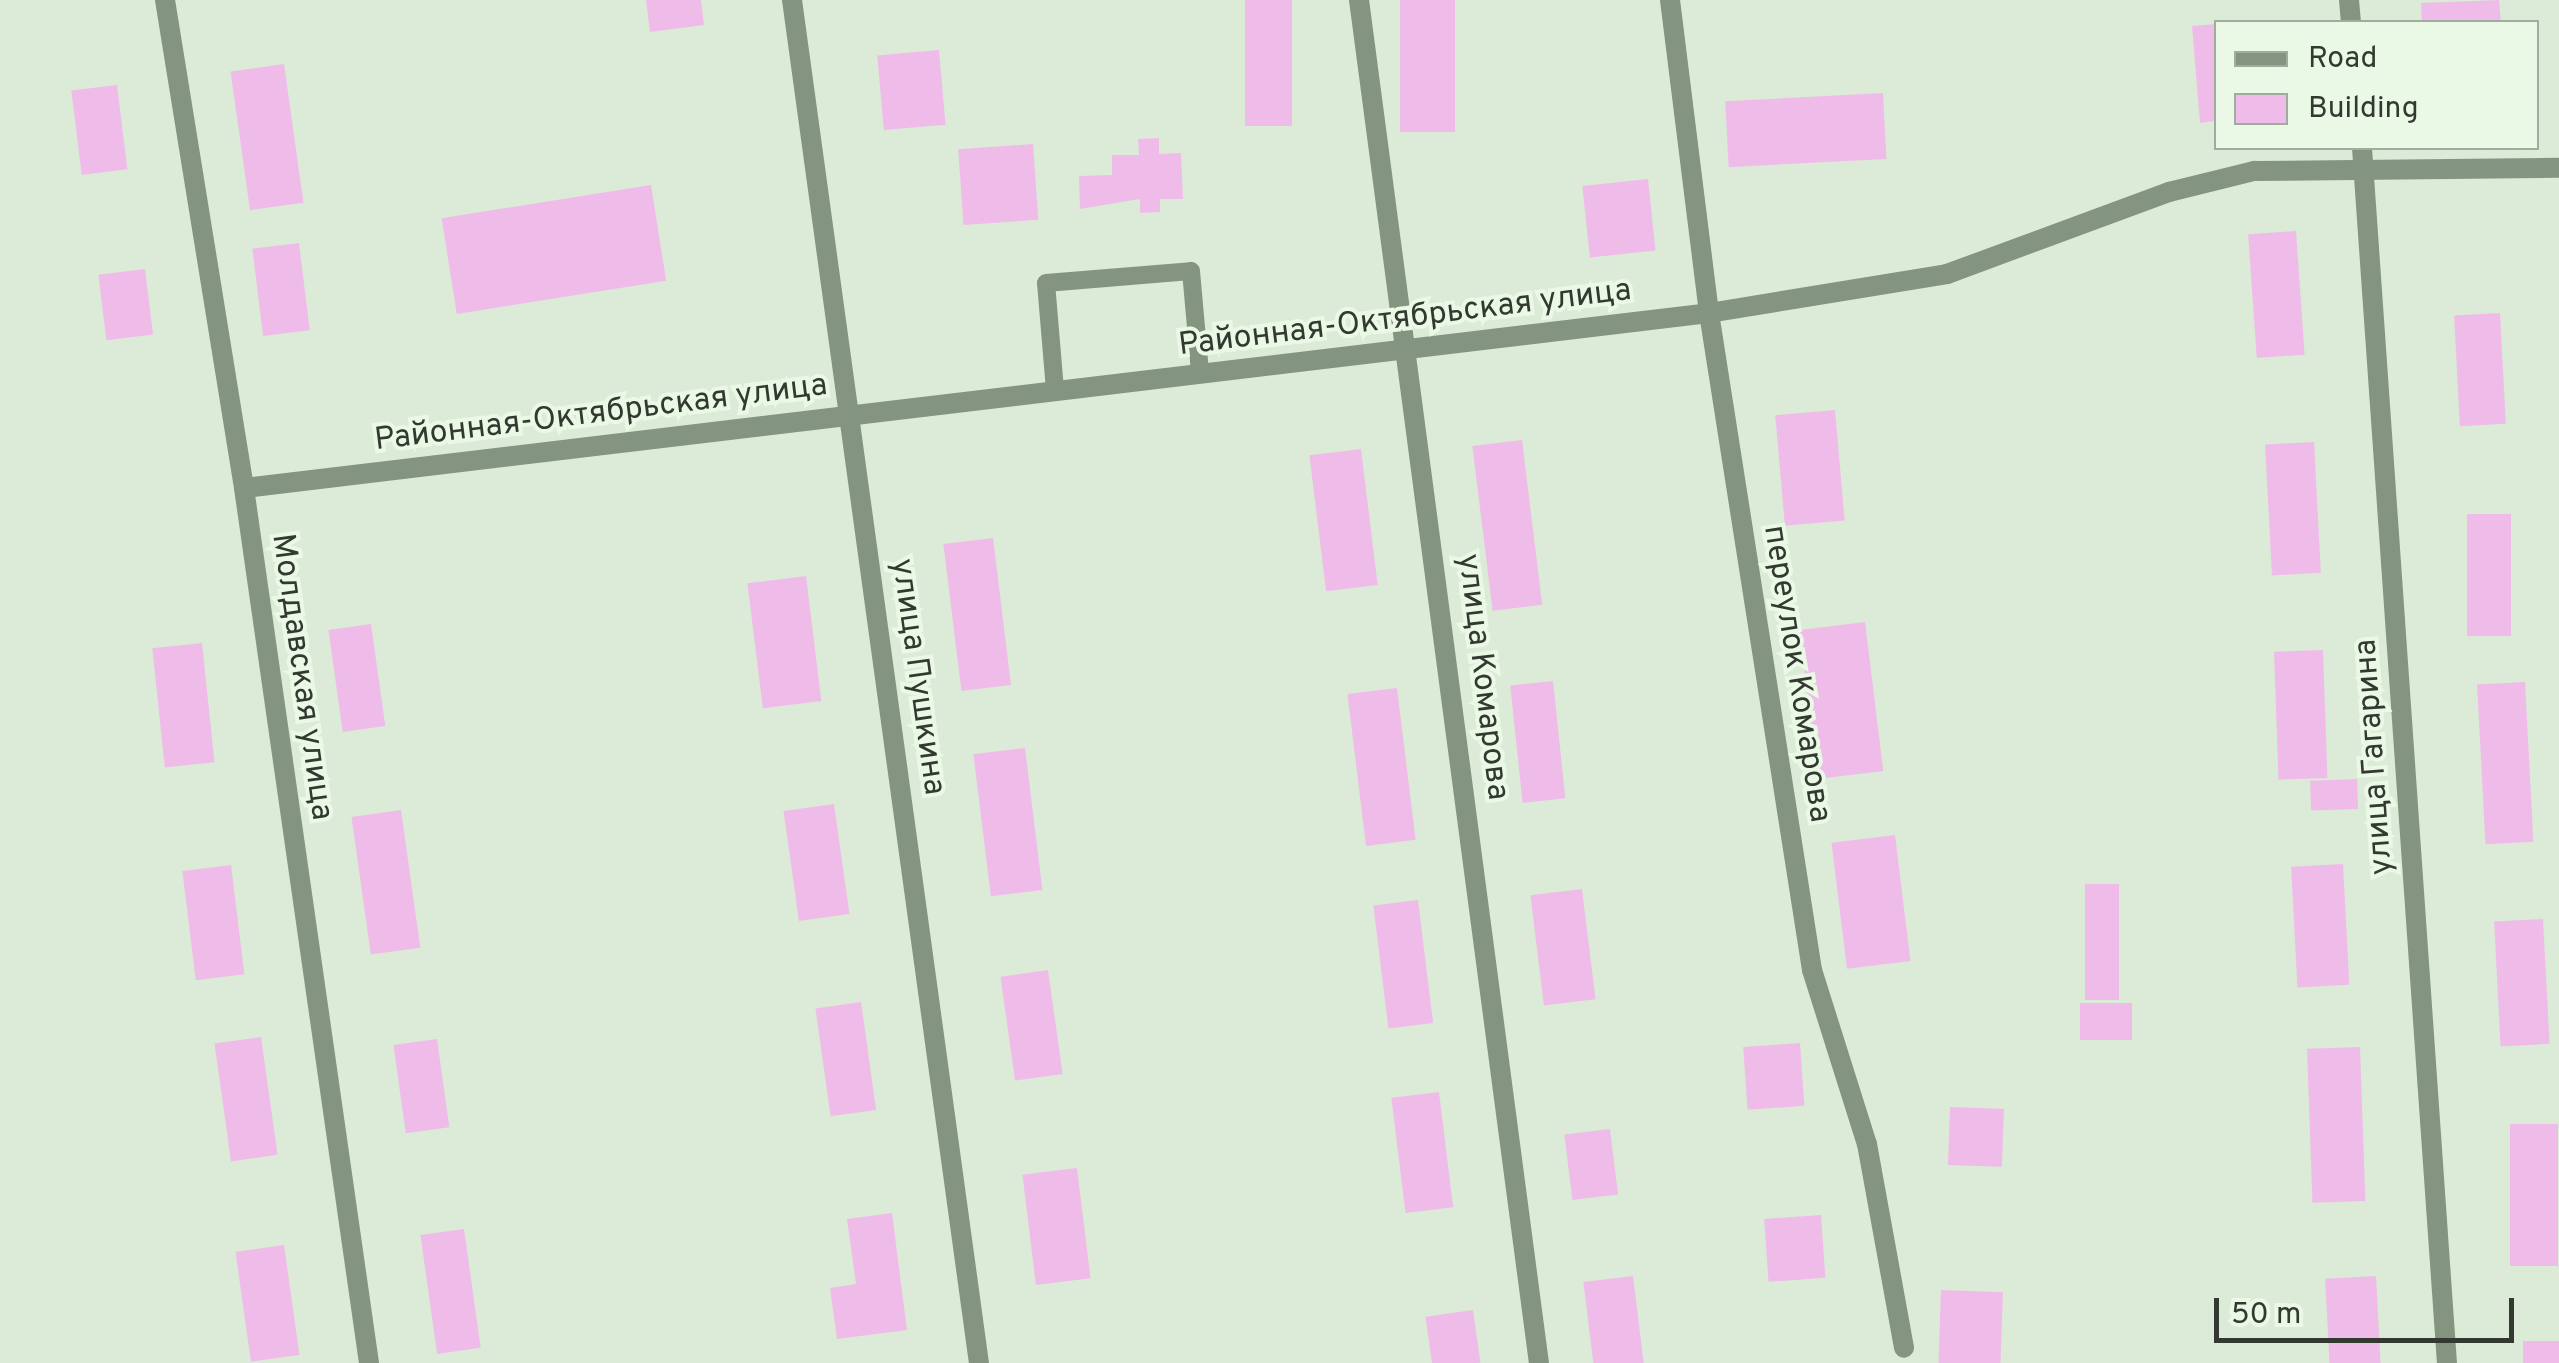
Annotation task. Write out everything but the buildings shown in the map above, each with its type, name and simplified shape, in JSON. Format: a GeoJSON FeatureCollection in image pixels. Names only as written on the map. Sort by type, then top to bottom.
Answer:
{"type":"FeatureCollection","features":[{"type":"Feature","properties":{"kind":"street","name":"Молдавская улица"},"geometry":{"type":"LineString","coordinates":[[165,0],[244,488],[369,1363]]}},
{"type":"Feature","properties":{"kind":"street","name":"улица Пушкина"},"geometry":{"type":"LineString","coordinates":[[792,0],[852,413],[979,1363]]}},
{"type":"Feature","properties":{"kind":"street","name":"улица Комарова"},"geometry":{"type":"LineString","coordinates":[[1360,0],[1410,352],[1539,1363]]}},
{"type":"Feature","properties":{"kind":"street","name":"переулок Комарова"},"geometry":{"type":"LineString","coordinates":[[1670,0],[1709,314],[1812,970],[1867,1144],[1904,1348]]}},
{"type":"Feature","properties":{"kind":"street","name":"Районная-Октябрьская улица"},"geometry":{"type":"LineString","coordinates":[[244,488],[1709,314],[1947,274],[2221,177],[2362,157],[2559,168]]}},
{"type":"Feature","properties":{"kind":"street","name":"улица Гагарина"},"geometry":{"type":"LineString","coordinates":[[2362,157],[2447,1363]]}},
{"type":"Feature","properties":{"kind":"lane"},"geometry":{"type":"LineString","coordinates":[[1055,390],[1046,283],[1191,271],[1200,372]]}}]}
